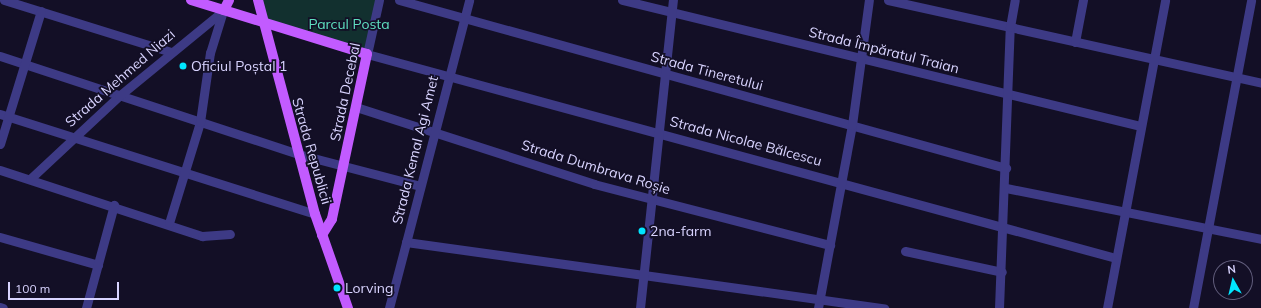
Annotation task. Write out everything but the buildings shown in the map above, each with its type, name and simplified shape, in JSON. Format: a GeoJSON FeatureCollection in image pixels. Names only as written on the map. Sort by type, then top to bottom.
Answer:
{"type":"FeatureCollection","features":[{"type":"Feature","properties":{"kind":"main road"},"geometry":{"type":"LineString","coordinates":[[191,0],[367,54]]}},
{"type":"Feature","properties":{"kind":"main road","name":"Strada Mehmed Niazi"},"geometry":{"type":"LineString","coordinates":[[224,10],[229,0]]}},
{"type":"Feature","properties":{"kind":"main road","name":"Strada Republicii"},"geometry":{"type":"LineString","coordinates":[[258,0],[261,21],[315,214],[348,308]]}},
{"type":"Feature","properties":{"kind":"main road","name":"Strada Decebal"},"geometry":{"type":"LineString","coordinates":[[322,235],[332,219],[367,54]]}},
{"type":"Feature","properties":{"kind":"street"},"geometry":{"type":"LineString","coordinates":[[4,0],[171,52]]}},
{"type":"Feature","properties":{"kind":"street","name":"Strada Decebal"},"geometry":{"type":"LineString","coordinates":[[367,54],[379,0]]}},
{"type":"Feature","properties":{"kind":"street","name":"Strada Tineretului"},"geometry":{"type":"LineString","coordinates":[[399,0],[1006,168]]}},
{"type":"Feature","properties":{"kind":"street","name":"Strada Kemal Agi Amet"},"geometry":{"type":"LineString","coordinates":[[389,308],[469,0]]}},
{"type":"Feature","properties":{"kind":"street","name":"Strada Împăratul Traian"},"geometry":{"type":"LineString","coordinates":[[622,0],[1141,126]]}},
{"type":"Feature","properties":{"kind":"street"},"geometry":{"type":"LineString","coordinates":[[640,308],[650,200],[673,0]]}},
{"type":"Feature","properties":{"kind":"street"},"geometry":{"type":"LineString","coordinates":[[818,308],[852,125],[869,0]]}},
{"type":"Feature","properties":{"kind":"street"},"geometry":{"type":"LineString","coordinates":[[888,0],[1153,60],[1261,82]]}},
{"type":"Feature","properties":{"kind":"street"},"geometry":{"type":"LineString","coordinates":[[999,308],[1010,95],[1010,27],[1015,0]]}},
{"type":"Feature","properties":{"kind":"street"},"geometry":{"type":"LineString","coordinates":[[1075,42],[1083,0]]}},
{"type":"Feature","properties":{"kind":"street"},"geometry":{"type":"LineString","coordinates":[[1107,308],[1165,0]]}},
{"type":"Feature","properties":{"kind":"street"},"geometry":{"type":"LineString","coordinates":[[1193,308],[1235,77],[1251,0]]}},
{"type":"Feature","properties":{"kind":"street"},"geometry":{"type":"LineString","coordinates":[[206,5],[207,23]]}},
{"type":"Feature","properties":{"kind":"street"},"geometry":{"type":"LineString","coordinates":[[169,223],[200,122],[210,53],[224,10]]}},
{"type":"Feature","properties":{"kind":"street","name":"Strada Mehmed Niazi"},"geometry":{"type":"LineString","coordinates":[[30,179],[119,96],[224,10]]}},
{"type":"Feature","properties":{"kind":"street"},"geometry":{"type":"LineString","coordinates":[[0,144],[4,115],[26,62],[41,11]]}},
{"type":"Feature","properties":{"kind":"street","name":"Strada Nicolae Bălcescu"},"geometry":{"type":"LineString","coordinates":[[367,54],[841,181],[1004,229],[1116,258]]}},
{"type":"Feature","properties":{"kind":"street"},"geometry":{"type":"LineString","coordinates":[[0,56],[26,62],[119,96],[298,154],[420,186]]}},
{"type":"Feature","properties":{"kind":"street","name":"Strada Dumbrava Roșie"},"geometry":{"type":"LineString","coordinates":[[356,107],[650,200],[830,245]]}},
{"type":"Feature","properties":{"kind":"street"},"geometry":{"type":"LineString","coordinates":[[4,115],[183,174],[315,214]]}},
{"type":"Feature","properties":{"kind":"street"},"geometry":{"type":"LineString","coordinates":[[0,170],[114,204],[202,236],[230,234]]}},
{"type":"Feature","properties":{"kind":"street"},"geometry":{"type":"LineString","coordinates":[[1006,188],[1261,239]]}},
{"type":"Feature","properties":{"kind":"street"},"geometry":{"type":"LineString","coordinates":[[86,308],[114,204]]}},
{"type":"Feature","properties":{"kind":"street"},"geometry":{"type":"LineString","coordinates":[[0,237],[98,265]]}},
{"type":"Feature","properties":{"kind":"street"},"geometry":{"type":"LineString","coordinates":[[406,242],[643,273],[884,308]]}},
{"type":"Feature","properties":{"kind":"street"},"geometry":{"type":"LineString","coordinates":[[905,251],[1002,272]]}},
{"type":"Feature","properties":{"kind":"green space","name":"Parcul Posta"},"geometry":{"type":"Polygon","coordinates":[[[258,0],[379,0],[367,54],[261,21],[258,0]]]}},
{"type":"Feature","properties":{"kind":"place","name":"Oficiul Poștal 1"},"geometry":{"type":"Point","coordinates":[183,66]}},
{"type":"Feature","properties":{"kind":"place","name":"2na-farm"},"geometry":{"type":"Point","coordinates":[642,231]}},
{"type":"Feature","properties":{"kind":"place","name":"Lorving"},"geometry":{"type":"Point","coordinates":[337,288]}}]}
